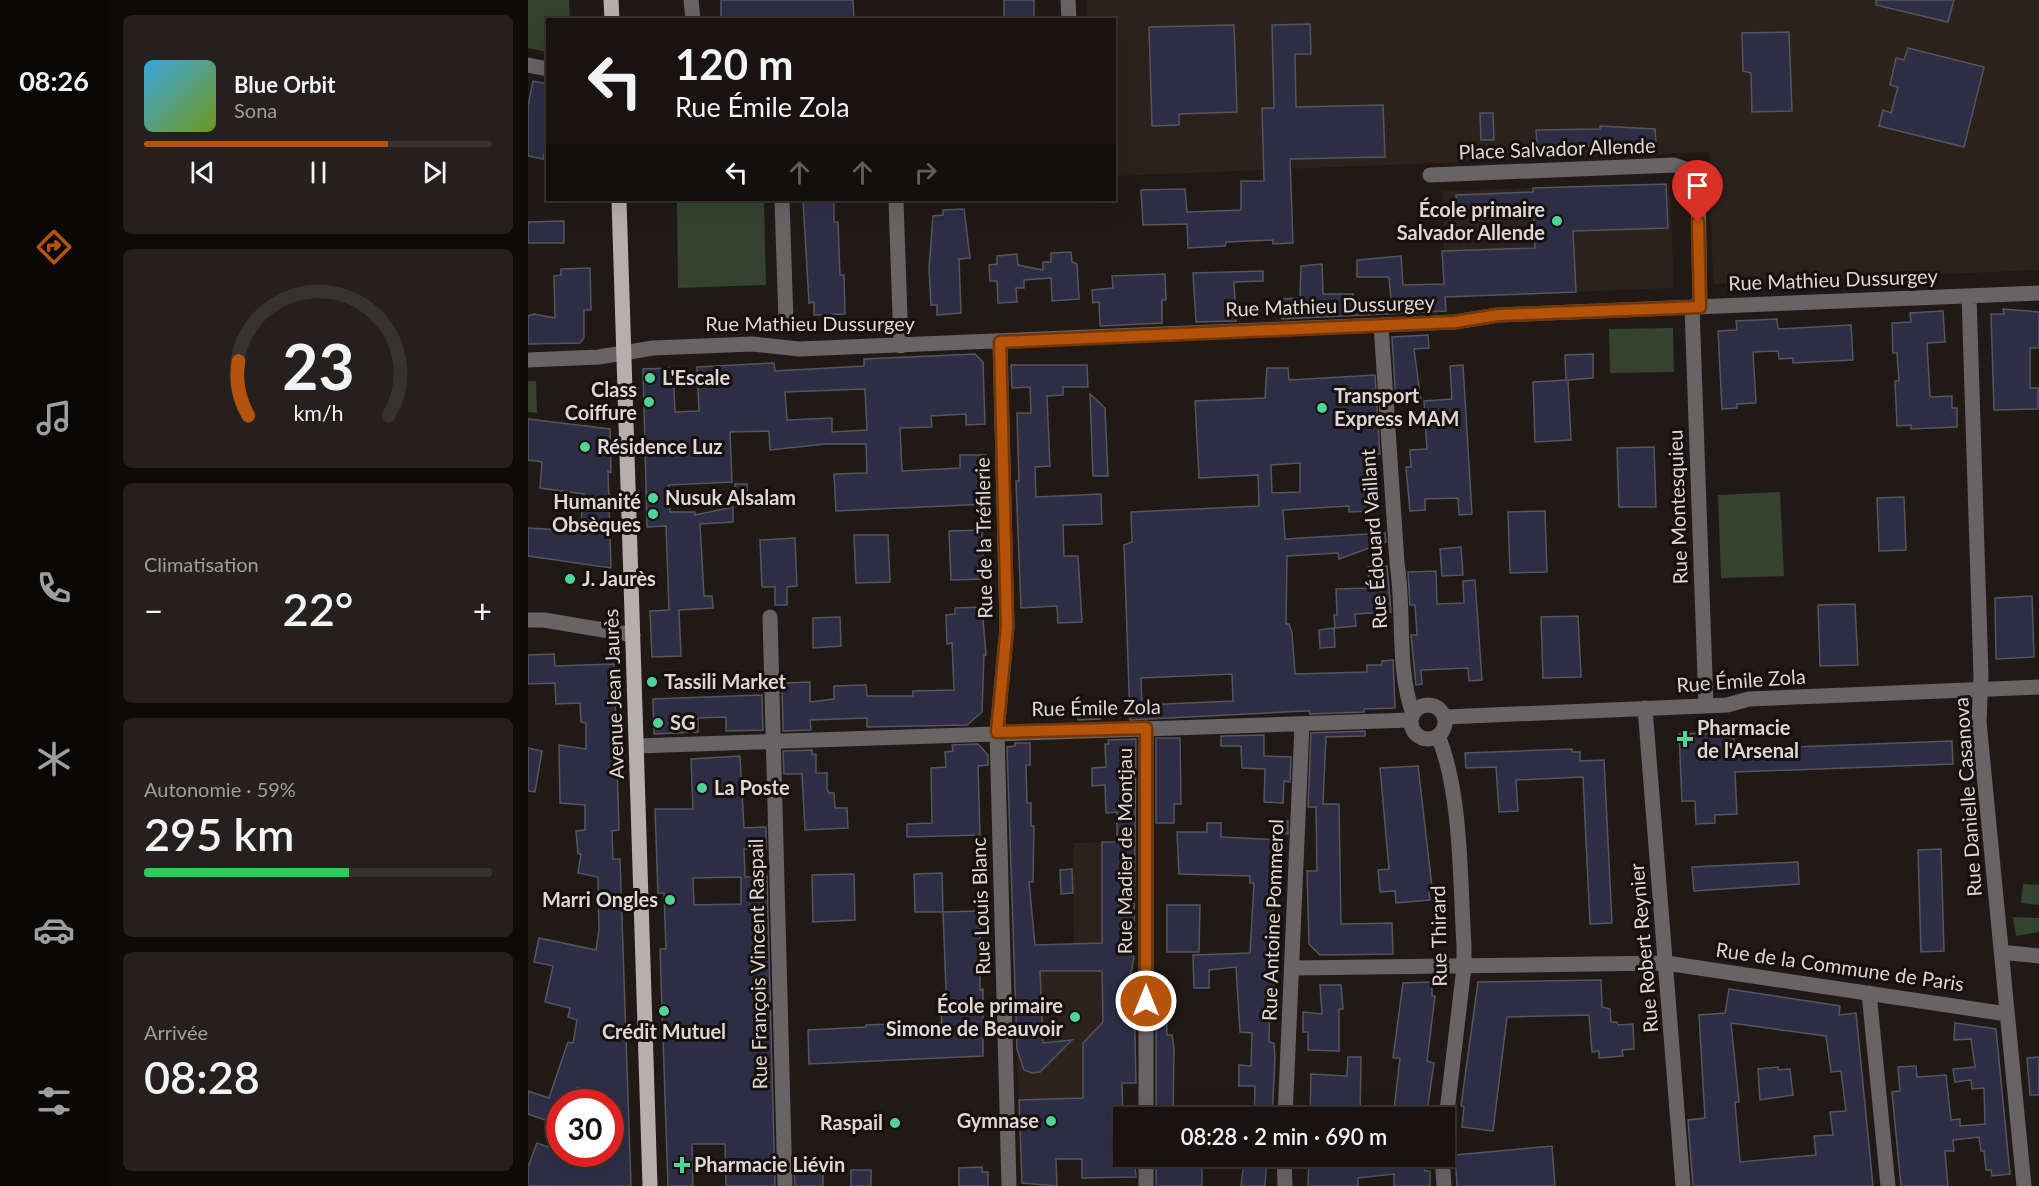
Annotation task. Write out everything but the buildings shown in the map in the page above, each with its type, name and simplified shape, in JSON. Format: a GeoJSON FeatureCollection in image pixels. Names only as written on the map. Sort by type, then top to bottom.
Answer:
{"type":"FeatureCollection","features":[{"type":"Feature","properties":{"kind":"main road"},"geometry":{"type":"LineString","coordinates":[[611,0],[612,18]]}},
{"type":"Feature","properties":{"kind":"main road","name":"Avenue Jean Jaurès"},"geometry":{"type":"LineString","coordinates":[[619,201],[650,1186]]}},
{"type":"Feature","properties":{"kind":"street"},"geometry":{"type":"LineString","coordinates":[[691,0],[693,18]]}},
{"type":"Feature","properties":{"kind":"street"},"geometry":{"type":"LineString","coordinates":[[1068,0],[1069,18]]}},
{"type":"Feature","properties":{"kind":"street"},"geometry":{"type":"LineString","coordinates":[[528,64],[546,68]]}},
{"type":"Feature","properties":{"kind":"street","name":"Place Salvador Allende"},"geometry":{"type":"LineString","coordinates":[[1430,175],[1674,165],[1689,170],[1698,184],[1696,307]]}},
{"type":"Feature","properties":{"kind":"street"},"geometry":{"type":"LineString","coordinates":[[782,201],[786,321]]}},
{"type":"Feature","properties":{"kind":"street"},"geometry":{"type":"LineString","coordinates":[[896,201],[901,346]]}},
{"type":"Feature","properties":{"kind":"street","name":"Rue Mathieu Dussurgey"},"geometry":{"type":"LineString","coordinates":[[528,360],[599,357],[653,348],[752,344],[799,350],[901,346],[1455,322],[1498,315],[2039,293]]}},
{"type":"Feature","properties":{"kind":"street","name":"Rue Danielle Casanova"},"geometry":{"type":"LineString","coordinates":[[1969,296],[1981,689],[1979,722],[2025,1186]]}},
{"type":"Feature","properties":{"kind":"street","name":"Rue Montesquieu"},"geometry":{"type":"LineString","coordinates":[[1696,307],[1706,705]]}},
{"type":"Feature","properties":{"kind":"street","name":"Rue Édouard Vaillant"},"geometry":{"type":"LineString","coordinates":[[1381,325],[1397,563],[1402,596],[1404,680],[1412,717]]}},
{"type":"Feature","properties":{"kind":"street","name":"Rue de la Tréfilerie"},"geometry":{"type":"LineString","coordinates":[[997,732],[1007,627],[1000,342]]}},
{"type":"Feature","properties":{"kind":"street","name":"Rue François Vincent Raspail"},"geometry":{"type":"LineString","coordinates":[[770,617],[785,1186]]}},
{"type":"Feature","properties":{"kind":"street"},"geometry":{"type":"LineString","coordinates":[[528,620],[544,620],[633,635]]}},
{"type":"Feature","properties":{"kind":"street","name":"Rue Émile Zola"},"geometry":{"type":"LineString","coordinates":[[637,746],[997,732],[1302,725],[1412,717],[1418,708],[1434,706],[1441,710],[1445,717],[1727,705],[1749,699],[2039,687]]}},
{"type":"Feature","properties":{"kind":"street","name":"Rue Robert Reynier"},"geometry":{"type":"LineString","coordinates":[[1645,708],[1683,1186]]}},
{"type":"Feature","properties":{"kind":"street"},"geometry":{"type":"LineString","coordinates":[[1412,717],[1412,728],[1423,738],[1438,736],[1445,724],[1445,717]]}},
{"type":"Feature","properties":{"kind":"street","name":"Rue Antoine Pommerol"},"geometry":{"type":"LineString","coordinates":[[1286,1107],[1302,725]]}},
{"type":"Feature","properties":{"kind":"street","name":"Rue Madier de Montjau"},"geometry":{"type":"LineString","coordinates":[[1146,728],[1146,1107]]}},
{"type":"Feature","properties":{"kind":"street","name":"Rue Louis Blanc"},"geometry":{"type":"LineString","coordinates":[[997,732],[1009,1186]]}},
{"type":"Feature","properties":{"kind":"street","name":"Rue Thirard"},"geometry":{"type":"LineString","coordinates":[[1438,736],[1446,755],[1454,813],[1464,967],[1448,1107]]}},
{"type":"Feature","properties":{"kind":"street"},"geometry":{"type":"LineString","coordinates":[[2001,952],[2039,956]]}},
{"type":"Feature","properties":{"kind":"street","name":"Rue de la Commune de Paris"},"geometry":{"type":"LineString","coordinates":[[1293,968],[1666,963],[2007,1014]]}},
{"type":"Feature","properties":{"kind":"street"},"geometry":{"type":"LineString","coordinates":[[1869,993],[1888,1186]]}},
{"type":"Feature","properties":{"kind":"street"},"geometry":{"type":"LineString","coordinates":[[1146,1167],[1146,1186]]}},
{"type":"Feature","properties":{"kind":"street"},"geometry":{"type":"LineString","coordinates":[[1284,1167],[1285,1186]]}},
{"type":"Feature","properties":{"kind":"street"},"geometry":{"type":"LineString","coordinates":[[1443,1167],[1444,1186]]}},
{"type":"Feature","properties":{"kind":"shaded area"},"geometry":{"type":"Polygon","coordinates":[[[1086,0],[2039,0],[2039,270],[1713,284],[1709,152],[1116,176],[1116,18],[1087,18],[1086,0]]]}},
{"type":"Feature","properties":{"kind":"shaded area","name":"École primaire Salvador Allende"},"geometry":{"type":"Polygon","coordinates":[[[1670,183],[1674,288],[1445,297],[1442,191],[1670,183]]]}},
{"type":"Feature","properties":{"kind":"shaded area","name":"École primaire Simone de Beauvoir"},"geometry":{"type":"Polygon","coordinates":[[[1133,842],[1134,1045],[1083,1046],[1082,1159],[1021,1159],[1013,945],[1074,943],[1073,843],[1133,842]]]}},
{"type":"Feature","properties":{"kind":"green space"},"geometry":{"type":"Polygon","coordinates":[[[528,0],[569,0],[570,18],[546,18],[546,52],[528,48],[528,0]]]}},
{"type":"Feature","properties":{"kind":"green space"},"geometry":{"type":"Polygon","coordinates":[[[677,201],[764,201],[766,285],[678,288],[677,201]]]}},
{"type":"Feature","properties":{"kind":"green space"},"geometry":{"type":"Polygon","coordinates":[[[1673,328],[1674,372],[1610,373],[1609,329],[1673,328]]]}},
{"type":"Feature","properties":{"kind":"green space"},"geometry":{"type":"Polygon","coordinates":[[[528,381],[536,381],[537,413],[528,412],[528,381]]]}},
{"type":"Feature","properties":{"kind":"green space"},"geometry":{"type":"Polygon","coordinates":[[[1780,492],[1784,576],[1721,578],[1718,495],[1780,492]]]}},
{"type":"Feature","properties":{"kind":"green space"},"geometry":{"type":"Polygon","coordinates":[[[2023,884],[2039,885],[2039,905],[2021,903],[2023,884]]]}},
{"type":"Feature","properties":{"kind":"green space"},"geometry":{"type":"Polygon","coordinates":[[[2013,917],[2039,918],[2039,932],[2016,936],[2013,917]]]}},
{"type":"Feature","properties":{"kind":"place","name":"École primaire Salvador Allende"},"geometry":{"type":"Point","coordinates":[1557,221]}},
{"type":"Feature","properties":{"kind":"place","name":"L'Escale"},"geometry":{"type":"Point","coordinates":[650,378]}},
{"type":"Feature","properties":{"kind":"place","name":"Class Coiffure"},"geometry":{"type":"Point","coordinates":[649,402]}},
{"type":"Feature","properties":{"kind":"place","name":"Transport Express MAM"},"geometry":{"type":"Point","coordinates":[1322,408]}},
{"type":"Feature","properties":{"kind":"place","name":"Résidence Luz"},"geometry":{"type":"Point","coordinates":[585,447]}},
{"type":"Feature","properties":{"kind":"place","name":"Nusuk Alsalam"},"geometry":{"type":"Point","coordinates":[653,498]}},
{"type":"Feature","properties":{"kind":"place","name":"Humanité Obsèques"},"geometry":{"type":"Point","coordinates":[653,514]}},
{"type":"Feature","properties":{"kind":"place","name":"J. Jaurès"},"geometry":{"type":"Point","coordinates":[570,579]}},
{"type":"Feature","properties":{"kind":"place","name":"Tassili Market"},"geometry":{"type":"Point","coordinates":[652,682]}},
{"type":"Feature","properties":{"kind":"place","name":"SG"},"geometry":{"type":"Point","coordinates":[658,723]}},
{"type":"Feature","properties":{"kind":"place","name":"Pharmacie de l'Arsenal"},"geometry":{"type":"Point","coordinates":[1685,739]}},
{"type":"Feature","properties":{"kind":"place","name":"La Poste"},"geometry":{"type":"Point","coordinates":[702,788]}},
{"type":"Feature","properties":{"kind":"place","name":"Marri Ongles"},"geometry":{"type":"Point","coordinates":[670,900]}},
{"type":"Feature","properties":{"kind":"place","name":"Crédit Mutuel"},"geometry":{"type":"Point","coordinates":[664,1011]}},
{"type":"Feature","properties":{"kind":"place","name":"École primaire Simone de Beauvoir"},"geometry":{"type":"Point","coordinates":[1075,1017]}},
{"type":"Feature","properties":{"kind":"place","name":"Gymnase"},"geometry":{"type":"Point","coordinates":[1051,1121]}},
{"type":"Feature","properties":{"kind":"place","name":"Raspail"},"geometry":{"type":"Point","coordinates":[895,1123]}},
{"type":"Feature","properties":{"kind":"place","name":"Pharmacie Liévin"},"geometry":{"type":"Point","coordinates":[682,1165]}},
{"type":"Feature","properties":{"kind":"route"},"geometry":{"type":"LineString","coordinates":[[1146,1001],[1146,728],[997,732],[1007,627],[1000,342],[1455,322],[1498,315],[1700,307],[1698,222]]}}]}
